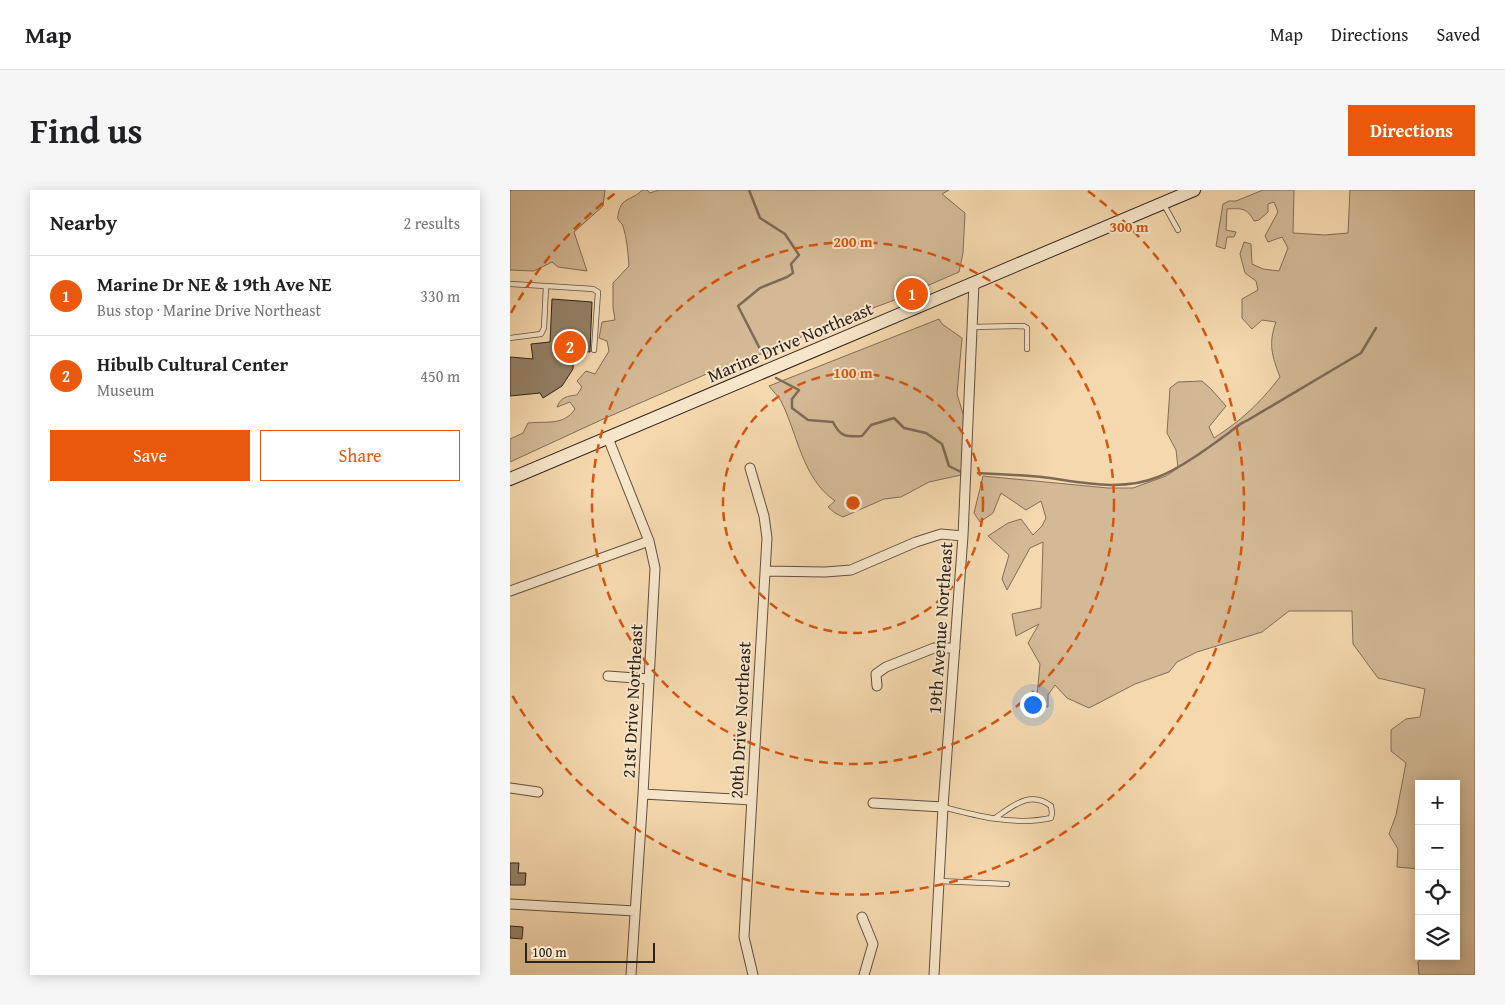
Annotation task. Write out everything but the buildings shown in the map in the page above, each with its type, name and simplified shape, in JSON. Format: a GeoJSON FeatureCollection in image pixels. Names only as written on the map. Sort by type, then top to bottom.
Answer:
{"type":"FeatureCollection","features":[{"type":"Feature","properties":{"kind":"main road","name":"Marine Drive Northeast"},"geometry":{"type":"LineString","coordinates":[[510,479],[1194,190]]}},
{"type":"Feature","properties":{"kind":"street","name":"19th Avenue Northeast"},"geometry":{"type":"LineString","coordinates":[[934,975],[942,807],[963,536],[974,283]]}},
{"type":"Feature","properties":{"kind":"street","name":"21st Drive Northeast"},"geometry":{"type":"LineString","coordinates":[[608,438],[649,541],[655,568],[631,975]]}},
{"type":"Feature","properties":{"kind":"street","name":"20th Drive Northeast"},"geometry":{"type":"LineString","coordinates":[[750,468],[764,516],[767,538],[744,937],[753,975]]}},
{"type":"Feature","properties":{"kind":"street"},"geometry":{"type":"LineString","coordinates":[[765,571],[825,572],[851,570],[916,542],[941,534],[963,536]]}},
{"type":"Feature","properties":{"kind":"street"},"geometry":{"type":"LineString","coordinates":[[510,591],[649,541]]}},
{"type":"Feature","properties":{"kind":"street"},"geometry":{"type":"LineString","coordinates":[[877,686],[876,674],[886,667],[934,648],[955,648]]}},
{"type":"Feature","properties":{"kind":"street"},"geometry":{"type":"LineString","coordinates":[[608,676],[649,679]]}},
{"type":"Feature","properties":{"kind":"street"},"geometry":{"type":"LineString","coordinates":[[510,788],[538,792]]}},
{"type":"Feature","properties":{"kind":"street"},"geometry":{"type":"LineString","coordinates":[[643,794],[752,800]]}},
{"type":"Feature","properties":{"kind":"street"},"geometry":{"type":"LineString","coordinates":[[874,803],[942,807]]}},
{"type":"Feature","properties":{"kind":"street"},"geometry":{"type":"LineString","coordinates":[[510,904],[635,911]]}},
{"type":"Feature","properties":{"kind":"street"},"geometry":{"type":"LineString","coordinates":[[862,917],[873,944],[864,975]]}},
{"type":"Feature","properties":{"kind":"lane"},"geometry":{"type":"LineString","coordinates":[[1163,203],[1178,230]]}},
{"type":"Feature","properties":{"kind":"lane"},"geometry":{"type":"LineString","coordinates":[[510,284],[593,289],[598,292],[594,350]]}},
{"type":"Feature","properties":{"kind":"lane"},"geometry":{"type":"LineString","coordinates":[[510,338],[542,334],[546,286]]}},
{"type":"Feature","properties":{"kind":"lane"},"geometry":{"type":"LineString","coordinates":[[972,327],[1024,326],[1027,328],[1027,350]]}},
{"type":"Feature","properties":{"kind":"lane"},"geometry":{"type":"LineString","coordinates":[[942,807],[994,818],[1039,821],[1051,818],[1051,806],[1044,801],[1035,799],[1022,800],[994,818]]}},
{"type":"Feature","properties":{"kind":"lane"},"geometry":{"type":"LineString","coordinates":[[939,881],[1007,884]]}},
{"type":"Feature","properties":{"kind":"shaded area"},"geometry":{"type":"Polygon","coordinates":[[[510,190],[605,190],[603,206],[574,232],[587,271],[558,267],[552,262],[534,271],[510,270],[510,190]]]}},
{"type":"Feature","properties":{"kind":"shaded area"},"geometry":{"type":"Polygon","coordinates":[[[642,190],[647,190],[650,193],[659,190],[949,190],[942,194],[965,213],[963,253],[959,272],[892,301],[824,326],[768,353],[755,355],[718,369],[510,462],[510,439],[523,433],[528,423],[554,422],[571,414],[575,409],[570,402],[557,407],[560,401],[577,395],[582,387],[577,381],[586,371],[595,374],[609,351],[607,341],[599,338],[602,322],[615,320],[613,283],[629,266],[623,225],[618,219],[618,213],[622,204],[642,190]]]}},
{"type":"Feature","properties":{"kind":"shaded area"},"geometry":{"type":"Polygon","coordinates":[[[1263,190],[1294,190],[1293,233],[1325,235],[1348,233],[1350,190],[1475,190],[1475,975],[1419,975],[1418,962],[1420,960],[1460,960],[1460,780],[1415,780],[1415,869],[1397,867],[1398,849],[1389,834],[1396,815],[1406,763],[1391,751],[1391,730],[1406,719],[1420,717],[1425,689],[1378,678],[1353,644],[1352,611],[1289,611],[1262,632],[1197,652],[1177,662],[1169,672],[1135,684],[1089,708],[1067,698],[1055,685],[1048,695],[1048,707],[1036,706],[1040,664],[1028,643],[1039,624],[1016,636],[1012,614],[1041,608],[1043,542],[1030,548],[1007,590],[1002,579],[1009,555],[988,536],[1008,523],[1021,519],[1033,535],[1042,526],[1046,518],[1041,501],[1026,510],[1001,493],[993,513],[980,522],[974,513],[983,476],[1108,488],[1133,488],[1166,476],[1178,468],[1176,450],[1167,433],[1170,388],[1178,382],[1202,381],[1226,406],[1209,427],[1214,438],[1242,418],[1265,395],[1280,377],[1272,350],[1272,337],[1276,322],[1262,320],[1252,329],[1242,318],[1242,299],[1258,290],[1256,281],[1245,273],[1240,254],[1244,242],[1251,244],[1252,264],[1263,269],[1279,271],[1288,248],[1282,237],[1268,242],[1265,236],[1278,212],[1274,202],[1268,204],[1268,212],[1259,220],[1254,221],[1244,210],[1227,209],[1226,230],[1236,232],[1234,237],[1227,237],[1225,249],[1216,246],[1223,204],[1229,201],[1236,201],[1263,190]]]}},
{"type":"Feature","properties":{"kind":"shaded area"},"geometry":{"type":"Polygon","coordinates":[[[939,319],[942,324],[962,338],[957,394],[965,420],[961,475],[929,482],[901,497],[884,499],[843,517],[835,513],[828,507],[835,501],[815,480],[808,468],[781,401],[769,386],[939,319]]]}},
{"type":"Feature","properties":{"kind":"waterway"},"geometry":{"type":"LineString","coordinates":[[749,190],[760,218],[785,234],[799,255],[791,264],[793,273],[760,288],[738,306],[762,353]]}},
{"type":"Feature","properties":{"kind":"waterway"},"geometry":{"type":"LineString","coordinates":[[978,473],[1034,476],[1115,485],[1144,482],[1158,477],[1192,459],[1241,424],[1361,353],[1376,328]]}},
{"type":"Feature","properties":{"kind":"waterway"},"geometry":{"type":"LineString","coordinates":[[776,378],[799,390],[792,399],[792,408],[808,420],[833,422],[838,431],[844,435],[862,436],[871,425],[894,418],[904,428],[926,433],[942,444],[949,466],[961,472]]}},
{"type":"Feature","properties":{"kind":"place","name":"Marine Dr NE & 19th Ave NE"},"geometry":{"type":"Point","coordinates":[912,294]}},
{"type":"Feature","properties":{"kind":"place","name":"Hibulb Cultural Center"},"geometry":{"type":"Point","coordinates":[570,347]}}]}
